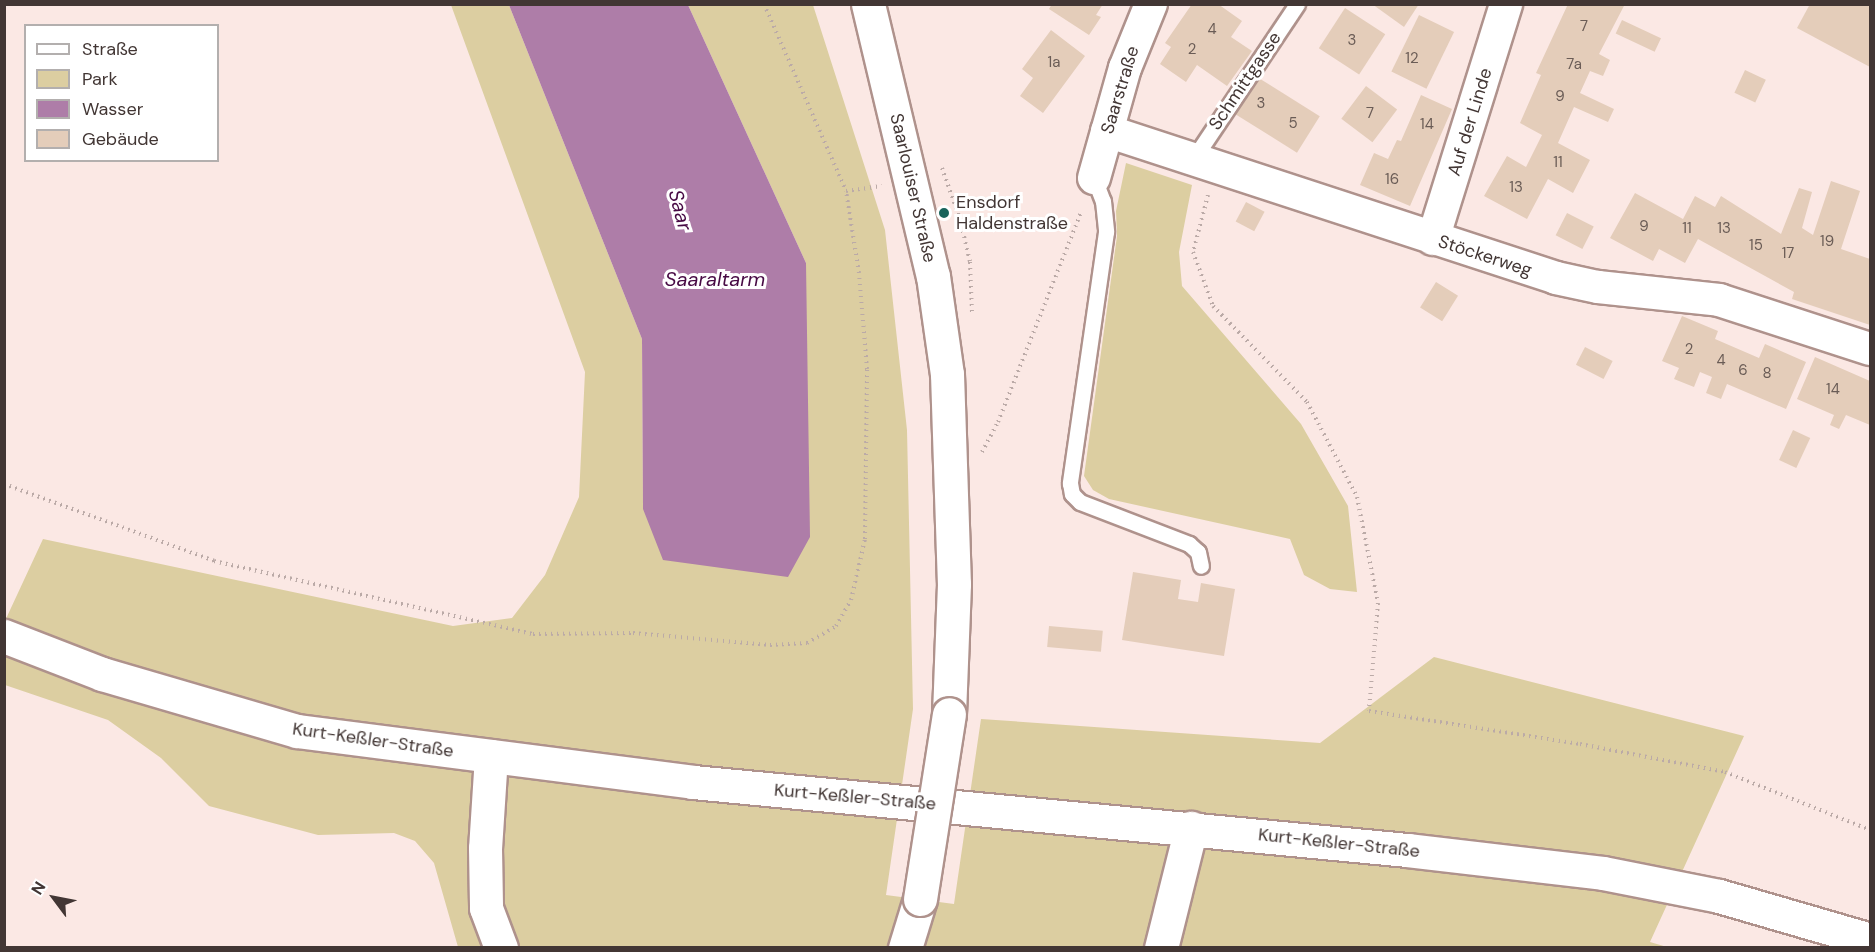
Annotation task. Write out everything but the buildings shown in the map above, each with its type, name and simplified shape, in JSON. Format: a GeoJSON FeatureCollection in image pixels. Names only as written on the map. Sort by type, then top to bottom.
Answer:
{"type":"FeatureCollection","features":[{"type":"Feature","properties":{"kind":"main road","name":"Saarlouiser Straße"},"geometry":{"type":"LineString","coordinates":[[868,4],[933,276],[946,374],[954,584],[949,714],[920,899],[908,943]]}},
{"type":"Feature","properties":{"kind":"main road","name":"Kurt-Keßler-Straße"},"geometry":{"type":"LineString","coordinates":[[4,636],[102,674],[297,731],[693,782],[1191,828],[1602,873],[1719,896],[1870,940]]}},
{"type":"Feature","properties":{"kind":"main road"},"geometry":{"type":"LineString","coordinates":[[491,756],[485,848],[486,908],[501,948]]}},
{"type":"Feature","properties":{"kind":"main road"},"geometry":{"type":"LineString","coordinates":[[1161,948],[1191,828]]}},
{"type":"Feature","properties":{"kind":"street","name":"Saarstraße"},"geometry":{"type":"LineString","coordinates":[[1094,178],[1125,68],[1150,4]]}},
{"type":"Feature","properties":{"kind":"street","name":"Auf der Linde"},"geometry":{"type":"LineString","coordinates":[[1433,239],[1506,4]]}},
{"type":"Feature","properties":{"kind":"street","name":"Stöckerweg"},"geometry":{"type":"LineString","coordinates":[[1107,131],[1556,278],[1598,287],[1719,300],[1870,349]]}},
{"type":"Feature","properties":{"kind":"lane","name":"Schmittgasse"},"geometry":{"type":"LineString","coordinates":[[1205,162],[1297,4]]}},
{"type":"Feature","properties":{"kind":"lane"},"geometry":{"type":"LineString","coordinates":[[1094,178],[1103,201],[1106,232],[1070,483],[1072,494],[1080,502],[1189,544],[1198,552],[1201,566]]}},
{"type":"Feature","properties":{"kind":"path"},"geometry":{"type":"LineString","coordinates":[[4,484],[214,561],[533,634],[643,634],[770,645],[807,643],[836,626],[851,600],[865,539],[867,369],[859,273],[846,191],[764,4]]}},
{"type":"Feature","properties":{"kind":"path"},"geometry":{"type":"LineString","coordinates":[[1205,162],[1193,252],[1213,306],[1307,402],[1357,497],[1378,603],[1369,711],[1580,744],[1725,772],[1870,830]]}},
{"type":"Feature","properties":{"kind":"path"},"geometry":{"type":"LineString","coordinates":[[979,457],[998,422],[1094,178]]}},
{"type":"Feature","properties":{"kind":"path"},"geometry":{"type":"LineString","coordinates":[[846,191],[912,181]]}},
{"type":"Feature","properties":{"kind":"green space"},"geometry":{"type":"Polygon","coordinates":[[[451,5],[509,5],[642,339],[643,509],[806,263],[688,5],[813,5],[885,230],[907,430],[913,709],[886,895],[954,904],[981,719],[1320,743],[1434,657],[1744,736],[1650,942],[1667,947],[458,947],[434,863],[415,841],[394,833],[318,835],[209,806],[161,758],[108,720],[5,685],[4,623],[43,539],[453,626],[512,618],[545,575],[579,497],[585,372],[451,5]]]}},
{"type":"Feature","properties":{"kind":"green space"},"geometry":{"type":"Polygon","coordinates":[[[1126,163],[1192,185],[1179,252],[1182,286],[1301,424],[1348,506],[1357,592],[1330,589],[1304,575],[1290,539],[1109,499],[1093,490],[1084,476],[1117,236],[1116,211],[1126,163]]]}},
{"type":"Feature","properties":{"kind":"water","name":"Saaraltarm"},"geometry":{"type":"Polygon","coordinates":[[[509,5],[688,5],[806,263],[810,537],[788,577],[663,560],[643,509],[642,339],[509,5]]]}},
{"type":"Feature","properties":{"kind":"place","name":"Ensdorf Haldenstraße"},"geometry":{"type":"Point","coordinates":[944,213]}},
{"type":"Feature","properties":{"kind":"water label","name":"Saar"},"geometry":{"type":"Point","coordinates":[680,210]}}]}
